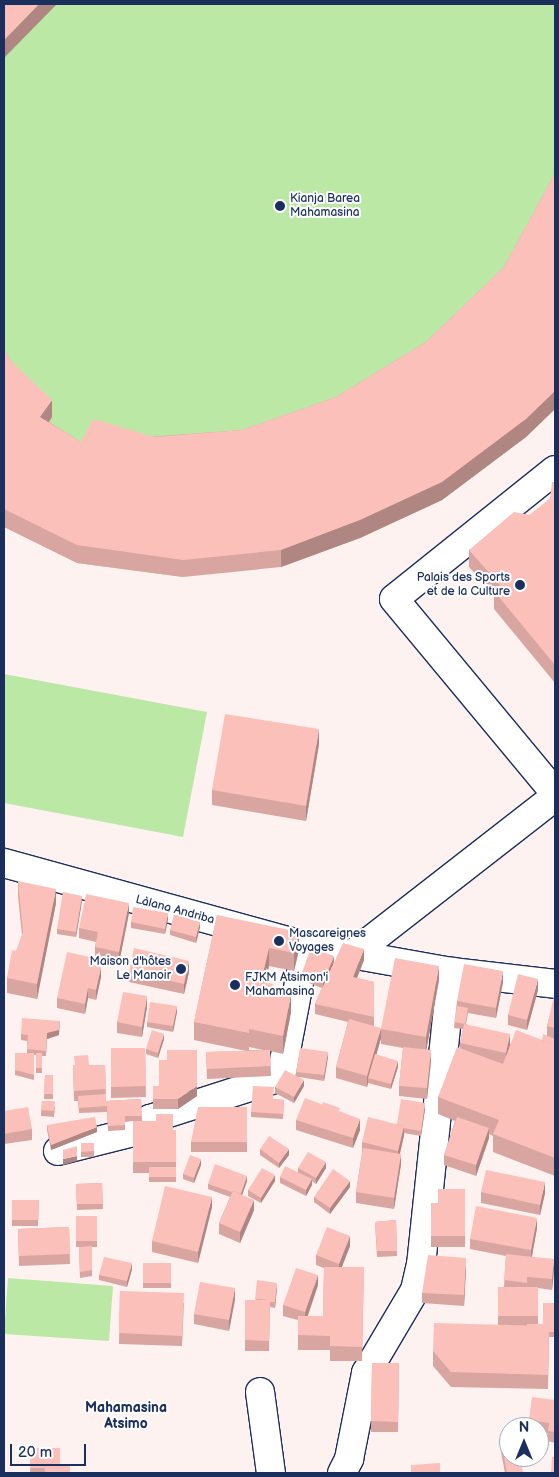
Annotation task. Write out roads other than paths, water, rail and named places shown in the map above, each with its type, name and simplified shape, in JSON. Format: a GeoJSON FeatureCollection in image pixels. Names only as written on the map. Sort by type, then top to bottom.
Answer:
{"type":"FeatureCollection","features":[{"type":"Feature","properties":{"kind":"street"},"geometry":{"type":"LineString","coordinates":[[353,954],[555,795],[394,599],[555,470]]}},
{"type":"Feature","properties":{"kind":"street","name":"Làlana Andriba"},"geometry":{"type":"LineString","coordinates":[[4,863],[306,946],[452,972],[555,984]]}},
{"type":"Feature","properties":{"kind":"street"},"geometry":{"type":"LineString","coordinates":[[58,1151],[128,1133],[128,1124],[147,1124],[150,1119],[281,1077],[306,946]]}},
{"type":"Feature","properties":{"kind":"street"},"geometry":{"type":"LineString","coordinates":[[342,1473],[349,1459],[366,1373],[415,1290],[421,1265],[452,972]]}},
{"type":"Feature","properties":{"kind":"street"},"geometry":{"type":"LineString","coordinates":[[260,1392],[271,1473]]}},
{"type":"Feature","properties":{"kind":"place","name":"Kianja Barea Mahamasina"},"geometry":{"type":"Point","coordinates":[280,206]}},
{"type":"Feature","properties":{"kind":"place","name":"Palais des Sports et de la Culture"},"geometry":{"type":"Point","coordinates":[520,585]}},
{"type":"Feature","properties":{"kind":"place","name":"Mascareignes Voyages"},"geometry":{"type":"Point","coordinates":[279,941]}},
{"type":"Feature","properties":{"kind":"place","name":"Maison d'hôtes Le Manoir"},"geometry":{"type":"Point","coordinates":[181,969]}},
{"type":"Feature","properties":{"kind":"place","name":"FJKM Atsimon'i Mahamasina"},"geometry":{"type":"Point","coordinates":[235,985]}},
{"type":"Feature","properties":{"kind":"district","name":"Mahamasina Atsimo"},"geometry":{"type":"Point","coordinates":[126,1416]}}]}
